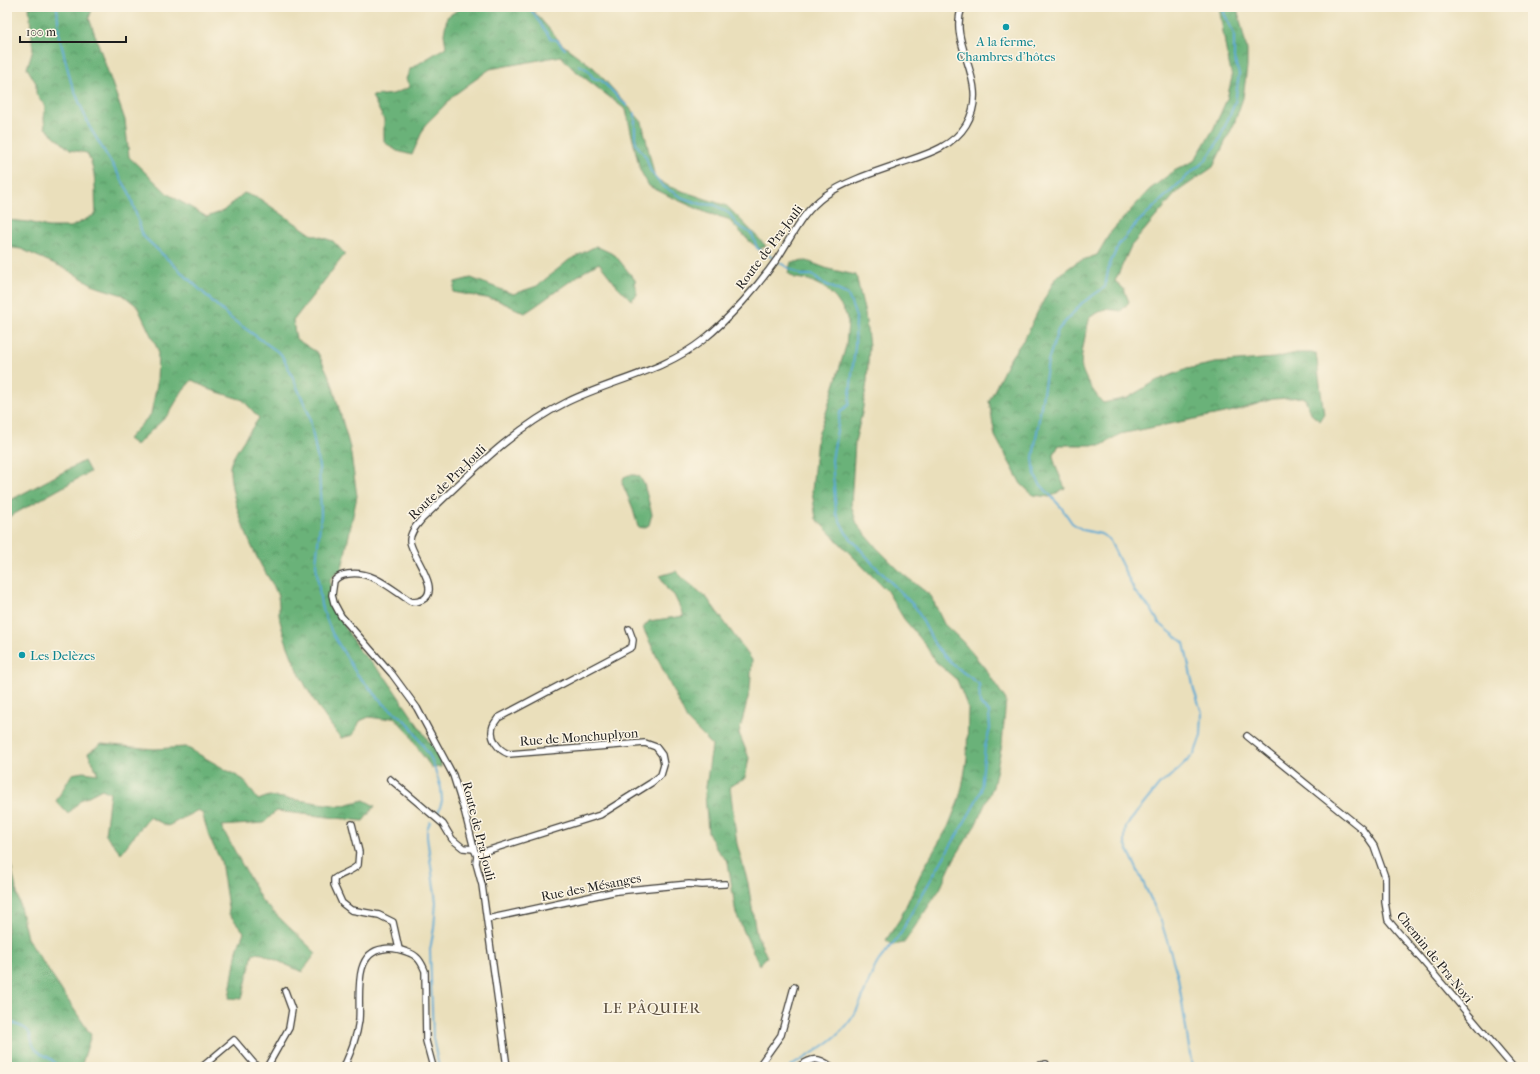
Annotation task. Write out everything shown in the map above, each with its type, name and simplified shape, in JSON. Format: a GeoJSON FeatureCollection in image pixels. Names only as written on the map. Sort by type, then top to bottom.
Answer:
{"type":"FeatureCollection","features":[{"type":"Feature","properties":{"kind":"street","name":"Route de Pra-Jouli"},"geometry":{"type":"LineString","coordinates":[[507,1067],[482,885],[476,863],[477,856],[453,775],[418,708],[392,674],[341,616],[334,603],[332,595],[334,581],[340,576],[361,573],[378,581],[410,601],[416,602],[425,599],[429,590],[429,583],[412,546],[410,539],[413,530],[422,519],[495,450],[522,428],[568,402],[650,370],[691,348],[726,319],[749,293],[776,260],[798,223],[819,201],[847,184],[932,152],[956,137],[966,125],[974,96],[973,80],[960,31],[959,18],[962,7]]}},
{"type":"Feature","properties":{"kind":"street","name":"Rue de Monchuplyon"},"geometry":{"type":"LineString","coordinates":[[477,856],[483,852],[600,815],[651,783],[661,775],[664,765],[662,754],[656,747],[645,743],[509,754],[501,751],[493,736],[493,726],[498,718],[632,647],[633,640],[629,629]]}},
{"type":"Feature","properties":{"kind":"street","name":"Chemin de Pra-Novi"},"geometry":{"type":"LineString","coordinates":[[1247,736],[1362,830],[1374,846],[1385,877],[1385,902],[1388,920],[1513,1067]]}},
{"type":"Feature","properties":{"kind":"street"},"geometry":{"type":"LineString","coordinates":[[390,779],[442,824],[452,839],[463,848],[474,849]]}},
{"type":"Feature","properties":{"kind":"street"},"geometry":{"type":"LineString","coordinates":[[352,824],[359,852],[358,865],[352,870],[334,879],[334,885],[342,903],[351,910],[379,915],[393,922],[399,949]]}},
{"type":"Feature","properties":{"kind":"street","name":"Rue des Mésanges"},"geometry":{"type":"LineString","coordinates":[[487,919],[617,891],[689,884],[725,884]]}},
{"type":"Feature","properties":{"kind":"street"},"geometry":{"type":"LineString","coordinates":[[344,1067],[354,1046],[359,1020],[362,969],[364,960],[375,950],[388,948],[399,949],[414,954],[420,961],[425,971],[426,1041],[433,1067]]}},
{"type":"Feature","properties":{"kind":"street"},"geometry":{"type":"LineString","coordinates":[[760,1067],[761,1063],[780,1035],[794,987]]}},
{"type":"Feature","properties":{"kind":"street"},"geometry":{"type":"LineString","coordinates":[[267,1067],[290,1028],[292,1010],[285,991]]}},
{"type":"Feature","properties":{"kind":"street"},"geometry":{"type":"LineString","coordinates":[[202,1067],[234,1040],[257,1067]]}},
{"type":"Feature","properties":{"kind":"street"},"geometry":{"type":"LineString","coordinates":[[427,1067],[430,1059]]}},
{"type":"Feature","properties":{"kind":"street"},"geometry":{"type":"LineString","coordinates":[[798,1067],[814,1059],[822,1060],[832,1067]]}},
{"type":"Feature","properties":{"kind":"street"},"geometry":{"type":"LineString","coordinates":[[1033,1067],[1046,1064]]}},
{"type":"Feature","properties":{"kind":"green space"},"geometry":{"type":"Polygon","coordinates":[[[29,7],[93,7],[89,18],[125,120],[129,157],[168,194],[207,217],[223,211],[244,193],[260,199],[311,234],[333,241],[345,254],[293,321],[296,339],[318,353],[331,380],[350,448],[357,496],[342,569],[330,579],[331,603],[358,649],[386,678],[430,743],[441,752],[441,767],[432,768],[420,752],[409,733],[394,717],[383,719],[369,717],[360,721],[353,735],[341,738],[321,711],[304,683],[290,653],[279,618],[279,600],[272,583],[260,564],[248,539],[232,489],[230,477],[231,463],[259,418],[243,400],[211,390],[192,380],[183,390],[168,415],[136,445],[128,439],[151,414],[157,384],[158,350],[137,306],[123,295],[97,287],[64,268],[21,249],[7,247],[7,220],[29,222],[48,227],[71,227],[96,214],[93,168],[87,153],[70,150],[45,128],[45,106],[36,94],[36,83],[27,68],[33,49],[29,7]]]}},
{"type":"Feature","properties":{"kind":"green space"},"geometry":{"type":"Polygon","coordinates":[[[462,7],[530,7],[563,45],[594,68],[642,122],[655,178],[670,187],[727,206],[766,246],[759,249],[728,219],[707,213],[649,186],[640,170],[626,110],[572,68],[561,56],[490,69],[454,95],[425,125],[412,155],[397,151],[384,142],[384,120],[372,96],[393,94],[410,87],[406,79],[410,69],[446,47],[444,34],[447,17],[462,7]]]}},
{"type":"Feature","properties":{"kind":"green space"},"geometry":{"type":"Polygon","coordinates":[[[1219,7],[1237,7],[1247,50],[1247,67],[1243,98],[1234,124],[1213,167],[1177,192],[1131,246],[1115,281],[1124,289],[1129,302],[1121,311],[1105,309],[1090,317],[1082,351],[1082,369],[1091,387],[1103,403],[1127,398],[1156,381],[1187,369],[1215,363],[1274,358],[1296,353],[1316,353],[1324,415],[1320,421],[1312,415],[1304,397],[1273,399],[1234,411],[1120,434],[1102,445],[1059,445],[1053,456],[1065,488],[1050,497],[1033,495],[1021,484],[995,436],[989,401],[1009,360],[1026,336],[1056,277],[1077,262],[1097,255],[1110,233],[1149,190],[1174,171],[1194,161],[1213,130],[1227,99],[1232,77],[1219,7]]]}},
{"type":"Feature","properties":{"kind":"green space"},"geometry":{"type":"Polygon","coordinates":[[[596,246],[615,255],[635,280],[637,295],[631,300],[616,285],[599,263],[580,274],[525,313],[497,300],[453,292],[455,282],[471,278],[513,294],[537,286],[569,260],[596,246]]]}},
{"type":"Feature","properties":{"kind":"green space"},"geometry":{"type":"Polygon","coordinates":[[[807,261],[828,269],[856,275],[865,314],[869,346],[867,382],[855,442],[851,505],[857,524],[876,547],[904,575],[931,596],[944,624],[962,641],[984,667],[1006,700],[1002,744],[993,787],[976,824],[954,859],[940,889],[904,943],[893,945],[886,940],[900,919],[922,871],[948,827],[958,802],[967,758],[968,708],[957,680],[936,662],[924,643],[904,619],[887,591],[816,519],[812,491],[817,438],[846,346],[848,322],[845,312],[836,299],[825,288],[809,280],[795,278],[788,273],[791,262],[807,261]]]}},
{"type":"Feature","properties":{"kind":"green space"},"geometry":{"type":"Polygon","coordinates":[[[84,461],[90,472],[7,518],[7,502],[84,461]]]}},
{"type":"Feature","properties":{"kind":"green space"},"geometry":{"type":"Polygon","coordinates":[[[629,475],[640,477],[644,484],[652,514],[649,525],[644,528],[638,527],[632,506],[622,483],[624,477],[629,475]]]}},
{"type":"Feature","properties":{"kind":"green space"},"geometry":{"type":"Polygon","coordinates":[[[676,571],[707,598],[752,660],[750,690],[739,733],[749,758],[745,779],[730,786],[737,844],[748,883],[756,933],[767,957],[759,965],[736,914],[728,862],[717,850],[708,832],[705,794],[712,745],[687,720],[643,628],[649,621],[684,616],[674,595],[667,589],[660,576],[676,571]]]}},
{"type":"Feature","properties":{"kind":"green space"},"geometry":{"type":"Polygon","coordinates":[[[101,744],[154,749],[186,747],[244,780],[258,800],[269,796],[340,806],[364,800],[375,806],[363,821],[276,811],[264,823],[221,826],[262,901],[316,953],[302,972],[263,954],[253,953],[242,999],[229,998],[237,950],[244,932],[229,914],[221,861],[210,839],[202,813],[198,810],[168,826],[149,817],[121,853],[105,834],[110,793],[102,789],[81,800],[68,814],[56,801],[72,774],[83,772],[98,774],[88,753],[101,744]]]}},
{"type":"Feature","properties":{"kind":"green space"},"geometry":{"type":"Polygon","coordinates":[[[7,848],[27,938],[91,1035],[81,1067],[7,1067],[7,848]]]}},
{"type":"Feature","properties":{"kind":"waterway"},"geometry":{"type":"LineString","coordinates":[[57,7],[59,35],[71,82],[89,126],[129,192],[143,236],[229,317],[281,354],[289,369],[309,414],[319,467],[321,514],[316,564],[321,605],[332,633],[356,673],[384,704],[409,724],[431,758],[441,788],[442,801],[438,813]]}},
{"type":"Feature","properties":{"kind":"waterway"},"geometry":{"type":"LineString","coordinates":[[529,7],[551,39],[557,40],[565,49]]}},
{"type":"Feature","properties":{"kind":"waterway"},"geometry":{"type":"LineString","coordinates":[[1192,1067],[1178,977],[1161,921],[1125,843],[1126,826],[1159,785],[1178,770],[1195,753],[1201,735],[1202,713],[1194,690],[1184,643],[1159,623],[1151,609],[1135,592],[1109,539],[1101,534],[1083,530],[1072,523],[1061,507],[1040,484],[1035,475],[1033,458],[1048,361],[1058,330],[1082,303],[1105,287],[1109,266],[1119,244],[1138,222],[1206,160],[1218,142],[1235,103],[1239,74],[1234,58],[1234,34],[1224,13],[1224,7]]}},
{"type":"Feature","properties":{"kind":"waterway"},"geometry":{"type":"LineString","coordinates":[[579,65],[588,70],[593,78],[601,80],[627,106]]}},
{"type":"Feature","properties":{"kind":"waterway"},"geometry":{"type":"LineString","coordinates":[[635,113],[636,144],[646,157],[650,170],[664,187],[683,198],[701,204],[715,205],[730,214],[736,224],[752,234],[757,248],[773,258]]}},
{"type":"Feature","properties":{"kind":"waterway"},"geometry":{"type":"LineString","coordinates":[[780,263],[801,275],[813,275],[819,281],[848,295],[856,317],[855,346],[849,404],[840,413],[832,460],[836,513],[846,533],[874,565],[916,608],[935,645],[952,664],[979,684],[980,704],[989,712],[990,729],[985,746],[981,791],[901,933],[878,962],[863,998],[852,1018],[832,1040],[790,1067]]}},
{"type":"Feature","properties":{"kind":"waterway"},"geometry":{"type":"LineString","coordinates":[[430,822],[427,829],[427,837],[436,902],[434,928],[430,950],[433,1038],[439,1067]]}},
{"type":"Feature","properties":{"kind":"waterway"},"geometry":{"type":"LineString","coordinates":[[7,1003],[9,1009],[9,1020],[28,1031],[36,1050],[53,1060],[58,1067]]}},
{"type":"Feature","properties":{"kind":"place","name":"A la ferme, Chambres d'hôtes"},"geometry":{"type":"Point","coordinates":[1006,27]}},
{"type":"Feature","properties":{"kind":"place","name":"Les Delèzes"},"geometry":{"type":"Point","coordinates":[22,655]}},
{"type":"Feature","properties":{"kind":"district","name":"LE PÂQUIER"},"geometry":{"type":"Point","coordinates":[652,1008]}}]}
